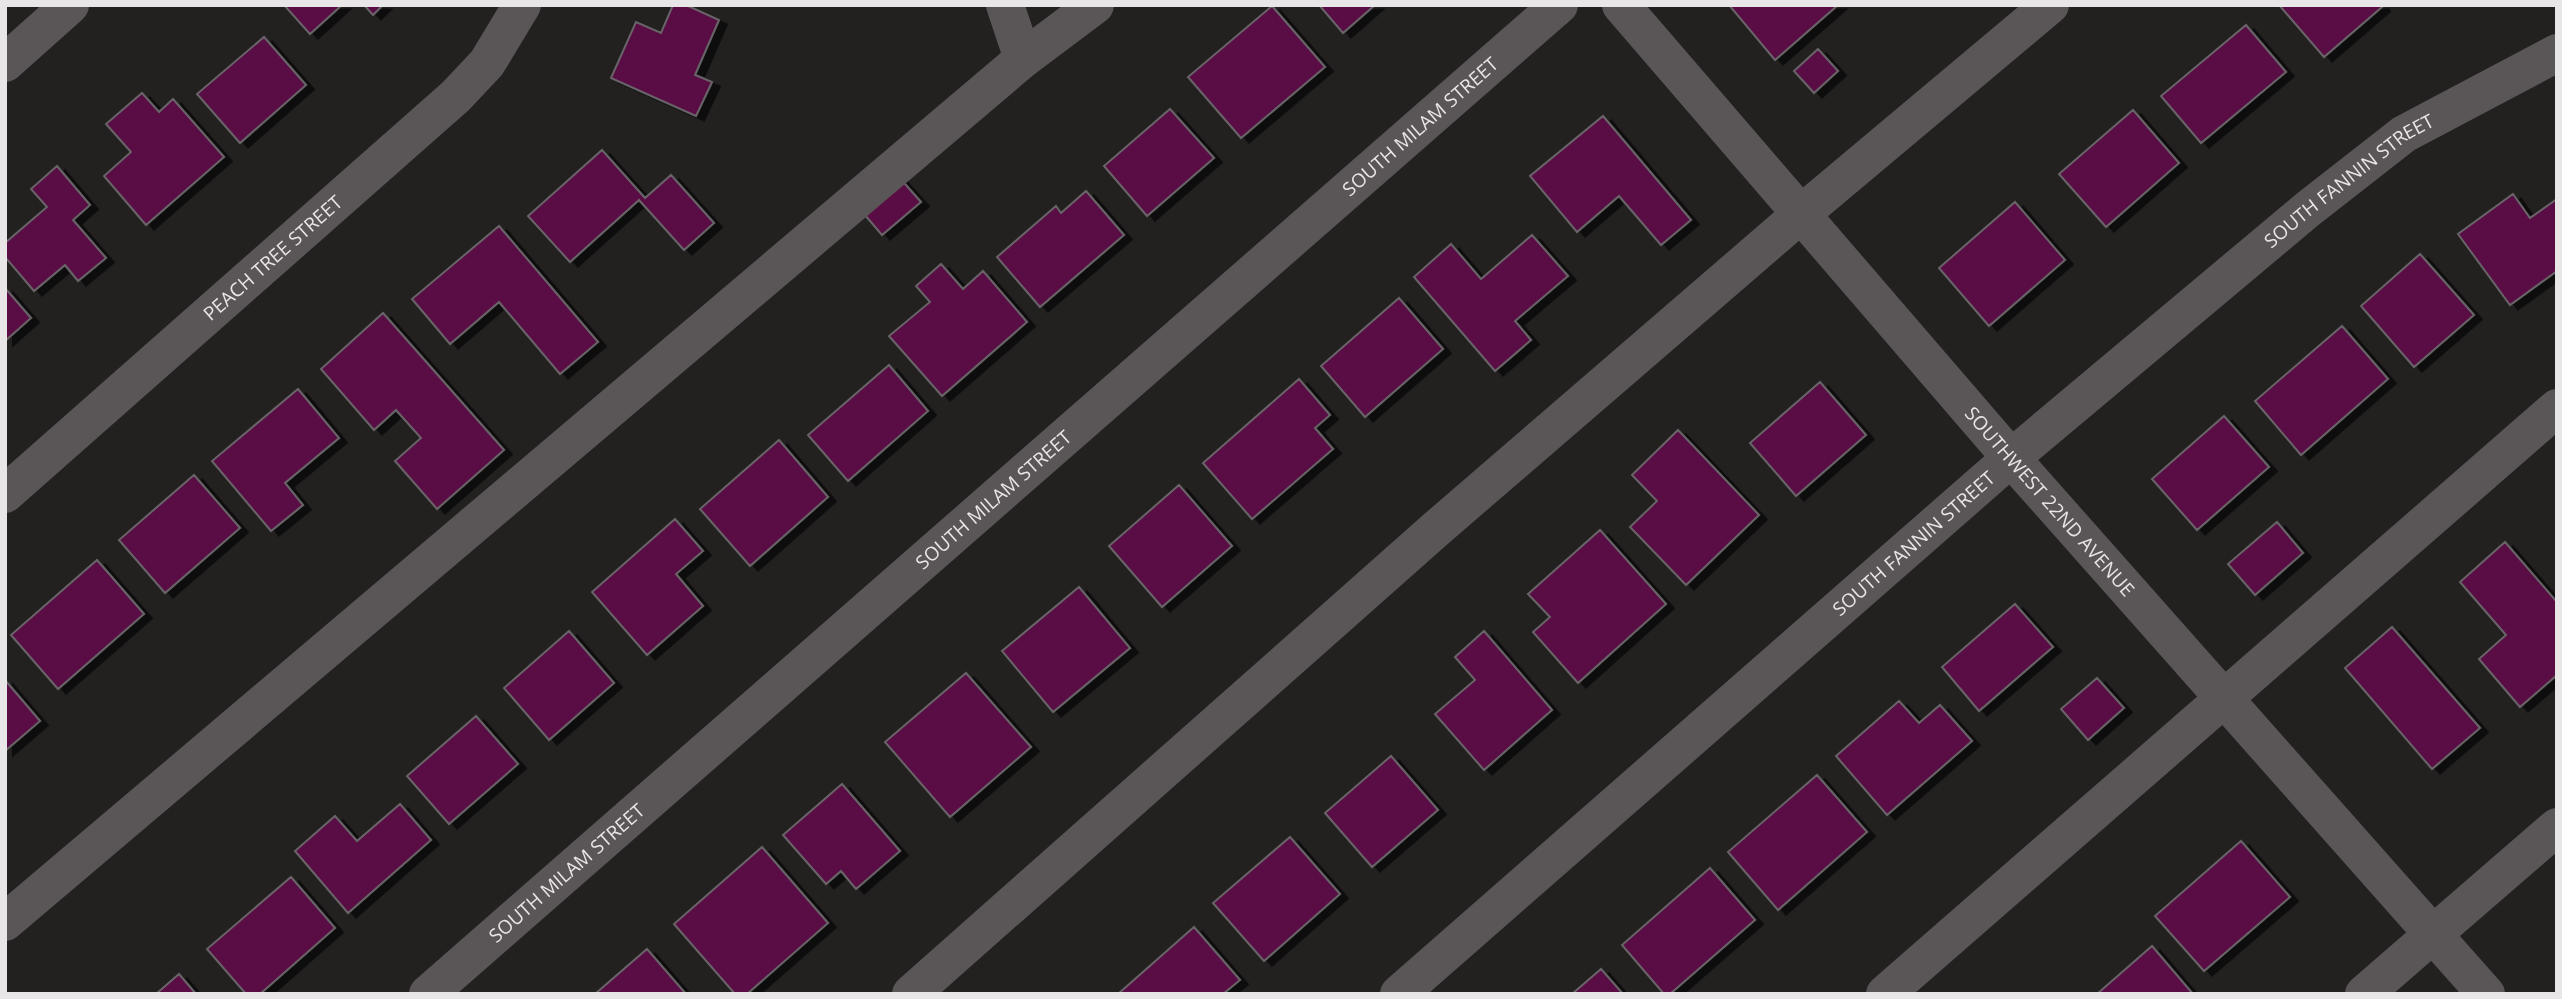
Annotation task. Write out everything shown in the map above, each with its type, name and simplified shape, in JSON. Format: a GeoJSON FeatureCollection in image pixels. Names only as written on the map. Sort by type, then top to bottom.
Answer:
{"type":"FeatureCollection","features":[{"type":"Feature","properties":{"kind":"street"},"geometry":{"type":"LineString","coordinates":[[5,63],[70,5]]}},
{"type":"Feature","properties":{"kind":"street","name":"PEACH TREE STREET"},"geometry":{"type":"LineString","coordinates":[[5,494],[456,96],[487,63],[522,5]]}},
{"type":"Feature","properties":{"kind":"street"},"geometry":{"type":"LineString","coordinates":[[1005,5],[1023,59]]}},
{"type":"Feature","properties":{"kind":"street"},"geometry":{"type":"LineString","coordinates":[[5,922],[1023,59],[1095,5]]}},
{"type":"Feature","properties":{"kind":"street","name":"SOUTH MILAM STREET"},"geometry":{"type":"LineString","coordinates":[[428,994],[1559,5]]}},
{"type":"Feature","properties":{"kind":"street","name":"SOUTHWEST 22ND AVENUE"},"geometry":{"type":"LineString","coordinates":[[1621,5],[2011,458],[2486,994]]}},
{"type":"Feature","properties":{"kind":"street"},"geometry":{"type":"LineString","coordinates":[[911,994],[1436,529],[1801,214],[2050,5]]}},
{"type":"Feature","properties":{"kind":"street","name":"SOUTH FANNIN STREET"},"geometry":{"type":"LineString","coordinates":[[1399,994],[2011,458],[2308,209],[2404,134],[2557,53]]}},
{"type":"Feature","properties":{"kind":"street"},"geometry":{"type":"LineString","coordinates":[[1885,994],[2557,408]]}},
{"type":"Feature","properties":{"kind":"street"},"geometry":{"type":"LineString","coordinates":[[2364,994],[2557,827]]}},
{"type":"Feature","properties":{"kind":"building"},"geometry":{"type":"Polygon","coordinates":[[[284,5],[342,5],[310,34],[284,5]]]}},
{"type":"Feature","properties":{"kind":"building"},"geometry":{"type":"Polygon","coordinates":[[[364,5],[383,5],[373,15],[364,5]]]}},
{"type":"Feature","properties":{"kind":"building"},"geometry":{"type":"Polygon","coordinates":[[[673,5],[686,5],[719,20],[695,75],[712,82],[696,116],[611,78],[636,22],[661,33],[673,5]]]}},
{"type":"Feature","properties":{"kind":"building"},"geometry":{"type":"Polygon","coordinates":[[[1319,5],[1375,5],[1343,33],[1319,5]]]}},
{"type":"Feature","properties":{"kind":"building"},"geometry":{"type":"Polygon","coordinates":[[[1729,5],[1838,5],[1775,60],[1729,5]]]}},
{"type":"Feature","properties":{"kind":"building"},"geometry":{"type":"Polygon","coordinates":[[[2279,5],[2381,5],[2382,7],[2324,57],[2279,5]]]}},
{"type":"Feature","properties":{"kind":"building"},"geometry":{"type":"Polygon","coordinates":[[[1272,6],[1325,67],[1241,138],[1188,77],[1272,6]]]}},
{"type":"Feature","properties":{"kind":"building"},"geometry":{"type":"Polygon","coordinates":[[[2246,25],[2286,72],[2201,143],[2161,96],[2246,25]]]}},
{"type":"Feature","properties":{"kind":"building"},"geometry":{"type":"Polygon","coordinates":[[[264,37],[306,85],[240,143],[197,94],[264,37]]]}},
{"type":"Feature","properties":{"kind":"building"},"geometry":{"type":"Polygon","coordinates":[[[1818,49],[1838,71],[1814,93],[1794,71],[1818,49]]]}},
{"type":"Feature","properties":{"kind":"building"},"geometry":{"type":"Polygon","coordinates":[[[142,93],[159,112],[173,99],[224,157],[146,225],[104,176],[131,152],[106,124],[142,93]]]}},
{"type":"Feature","properties":{"kind":"building"},"geometry":{"type":"Polygon","coordinates":[[[1170,109],[1214,158],[1147,216],[1104,166],[1170,109]]]}},
{"type":"Feature","properties":{"kind":"building"},"geometry":{"type":"Polygon","coordinates":[[[2133,110],[2179,163],[2106,227],[2059,174],[2133,110]]]}},
{"type":"Feature","properties":{"kind":"building"},"geometry":{"type":"Polygon","coordinates":[[[1603,116],[1691,220],[1661,245],[1619,196],[1577,232],[1530,176],[1603,116]]]}},
{"type":"Feature","properties":{"kind":"building"},"geometry":{"type":"Polygon","coordinates":[[[602,150],[645,198],[671,175],[714,223],[684,250],[639,200],[570,262],[528,216],[602,150]]]}},
{"type":"Feature","properties":{"kind":"building"},"geometry":{"type":"Polygon","coordinates":[[[57,166],[90,205],[73,220],[106,258],[78,281],[65,265],[34,291],[5,257],[5,243],[47,207],[31,189],[57,166]]]}},
{"type":"Feature","properties":{"kind":"building"},"geometry":{"type":"Polygon","coordinates":[[[897,175],[921,202],[882,235],[859,208],[897,175]]]}},
{"type":"Feature","properties":{"kind":"building"},"geometry":{"type":"Polygon","coordinates":[[[1086,191],[1124,235],[1040,307],[997,257],[1056,206],[1061,213],[1086,191]]]}},
{"type":"Feature","properties":{"kind":"building"},"geometry":{"type":"Polygon","coordinates":[[[2513,194],[2530,218],[2557,199],[2557,271],[2510,305],[2458,234],[2513,194]]]}},
{"type":"Feature","properties":{"kind":"building"},"geometry":{"type":"Polygon","coordinates":[[[2015,202],[2065,260],[1989,326],[1939,268],[2015,202]]]}},
{"type":"Feature","properties":{"kind":"building"},"geometry":{"type":"Polygon","coordinates":[[[499,226],[598,342],[560,374],[499,302],[450,344],[412,299],[499,226]]]}},
{"type":"Feature","properties":{"kind":"building"},"geometry":{"type":"Polygon","coordinates":[[[1532,235],[1568,276],[1515,321],[1531,340],[1495,371],[1414,277],[1451,244],[1481,279],[1532,235]]]}},
{"type":"Feature","properties":{"kind":"building"},"geometry":{"type":"Polygon","coordinates":[[[2420,254],[2474,315],[2414,367],[2361,306],[2420,254]]]}},
{"type":"Feature","properties":{"kind":"building"},"geometry":{"type":"Polygon","coordinates":[[[941,264],[963,289],[983,271],[1027,322],[942,396],[889,336],[930,302],[916,286],[941,264]]]}},
{"type":"Feature","properties":{"kind":"building"},"geometry":{"type":"Polygon","coordinates":[[[5,288],[31,318],[5,341],[5,288]]]}},
{"type":"Feature","properties":{"kind":"building"},"geometry":{"type":"Polygon","coordinates":[[[1399,298],[1443,349],[1365,417],[1321,366],[1399,298]]]}},
{"type":"Feature","properties":{"kind":"building"},"geometry":{"type":"Polygon","coordinates":[[[383,313],[504,450],[437,509],[395,461],[421,438],[396,410],[374,430],[321,369],[383,313]]]}},
{"type":"Feature","properties":{"kind":"building"},"geometry":{"type":"Polygon","coordinates":[[[2342,326],[2388,379],[2301,455],[2255,401],[2342,326]]]}},
{"type":"Feature","properties":{"kind":"building"},"geometry":{"type":"Polygon","coordinates":[[[889,365],[928,411],[848,481],[808,435],[889,365]]]}},
{"type":"Feature","properties":{"kind":"building"},"geometry":{"type":"Polygon","coordinates":[[[1299,379],[1330,415],[1315,428],[1333,449],[1252,519],[1203,463],[1299,379]]]}},
{"type":"Feature","properties":{"kind":"building"},"geometry":{"type":"Polygon","coordinates":[[[1820,382],[1866,435],[1796,496],[1750,443],[1820,382]]]}},
{"type":"Feature","properties":{"kind":"building"},"geometry":{"type":"Polygon","coordinates":[[[298,389],[339,438],[285,483],[303,505],[271,531],[212,461],[298,389]]]}},
{"type":"Feature","properties":{"kind":"building"},"geometry":{"type":"Polygon","coordinates":[[[2224,416],[2269,467],[2197,530],[2152,479],[2224,416]]]}},
{"type":"Feature","properties":{"kind":"building"},"geometry":{"type":"Polygon","coordinates":[[[1678,430],[1759,515],[1686,585],[1630,527],[1657,501],[1632,475],[1678,430]]]}},
{"type":"Feature","properties":{"kind":"building"},"geometry":{"type":"Polygon","coordinates":[[[779,440],[828,497],[750,566],[700,509],[779,440]]]}},
{"type":"Feature","properties":{"kind":"building"},"geometry":{"type":"Polygon","coordinates":[[[194,475],[240,528],[165,593],[119,540],[194,475]]]}},
{"type":"Feature","properties":{"kind":"building"},"geometry":{"type":"Polygon","coordinates":[[[1179,485],[1232,546],[1162,607],[1109,546],[1179,485]]]}},
{"type":"Feature","properties":{"kind":"building"},"geometry":{"type":"Polygon","coordinates":[[[675,519],[703,551],[676,574],[703,606],[647,655],[592,592],[675,519]]]}},
{"type":"Feature","properties":{"kind":"building"},"geometry":{"type":"Polygon","coordinates":[[[2277,522],[2303,553],[2255,595],[2228,564],[2277,522]]]}},
{"type":"Feature","properties":{"kind":"building"},"geometry":{"type":"Polygon","coordinates":[[[1600,530],[1666,604],[1578,683],[1533,632],[1550,617],[1528,594],[1600,530]]]}},
{"type":"Feature","properties":{"kind":"building"},"geometry":{"type":"Polygon","coordinates":[[[2505,542],[2557,602],[2557,675],[2520,707],[2479,659],[2506,635],[2460,582],[2505,542]]]}},
{"type":"Feature","properties":{"kind":"building"},"geometry":{"type":"Polygon","coordinates":[[[97,560],[144,614],[58,689],[11,635],[97,560]]]}},
{"type":"Feature","properties":{"kind":"building"},"geometry":{"type":"Polygon","coordinates":[[[1079,587],[1130,648],[1053,712],[1002,651],[1079,587]]]}},
{"type":"Feature","properties":{"kind":"building"},"geometry":{"type":"Polygon","coordinates":[[[2015,604],[2053,647],[1979,711],[1942,667],[2015,604]]]}},
{"type":"Feature","properties":{"kind":"building"},"geometry":{"type":"Polygon","coordinates":[[[2392,627],[2480,728],[2432,769],[2345,668],[2392,627]]]}},
{"type":"Feature","properties":{"kind":"building"},"geometry":{"type":"Polygon","coordinates":[[[569,631],[614,683],[549,740],[504,688],[569,631]]]}},
{"type":"Feature","properties":{"kind":"building"},"geometry":{"type":"Polygon","coordinates":[[[1484,631],[1552,710],[1484,770],[1435,714],[1475,680],[1455,657],[1484,631]]]}},
{"type":"Feature","properties":{"kind":"building"},"geometry":{"type":"Polygon","coordinates":[[[966,673],[1031,747],[950,817],[885,742],[966,673]]]}},
{"type":"Feature","properties":{"kind":"building"},"geometry":{"type":"Polygon","coordinates":[[[2097,678],[2124,708],[2088,740],[2061,709],[2097,678]]]}},
{"type":"Feature","properties":{"kind":"building"},"geometry":{"type":"Polygon","coordinates":[[[5,680],[40,721],[5,751],[5,680]]]}},
{"type":"Feature","properties":{"kind":"building"},"geometry":{"type":"Polygon","coordinates":[[[1899,701],[1919,723],[1940,705],[1972,741],[1887,815],[1836,756],[1899,701]]]}},
{"type":"Feature","properties":{"kind":"building"},"geometry":{"type":"Polygon","coordinates":[[[476,716],[518,764],[449,824],[407,776],[476,716]]]}},
{"type":"Feature","properties":{"kind":"building"},"geometry":{"type":"Polygon","coordinates":[[[1391,756],[1438,810],[1372,867],[1325,813],[1391,756]]]}},
{"type":"Feature","properties":{"kind":"building"},"geometry":{"type":"Polygon","coordinates":[[[1817,775],[1867,832],[1778,910],[1728,852],[1817,775]]]}},
{"type":"Feature","properties":{"kind":"building"},"geometry":{"type":"Polygon","coordinates":[[[842,784],[900,851],[856,889],[841,871],[826,884],[783,835],[842,784]]]}},
{"type":"Feature","properties":{"kind":"building"},"geometry":{"type":"Polygon","coordinates":[[[400,804],[431,840],[348,913],[295,851],[335,816],[357,841],[400,804]]]}},
{"type":"Feature","properties":{"kind":"building"},"geometry":{"type":"Polygon","coordinates":[[[1290,837],[1340,894],[1264,961],[1213,903],[1290,837]]]}},
{"type":"Feature","properties":{"kind":"building"},"geometry":{"type":"Polygon","coordinates":[[[2241,841],[2290,897],[2204,971],[2155,916],[2241,841]]]}},
{"type":"Feature","properties":{"kind":"building"},"geometry":{"type":"Polygon","coordinates":[[[762,847],[828,923],[747,994],[735,994],[674,924],[762,847]]]}},
{"type":"Feature","properties":{"kind":"building"},"geometry":{"type":"Polygon","coordinates":[[[1710,868],[1755,920],[1670,994],[1664,994],[1622,945],[1710,868]]]}},
{"type":"Feature","properties":{"kind":"building"},"geometry":{"type":"Polygon","coordinates":[[[291,877],[335,928],[260,994],[246,994],[207,949],[291,877]]]}},
{"type":"Feature","properties":{"kind":"building"},"geometry":{"type":"Polygon","coordinates":[[[1194,927],[1240,980],[1223,994],[1118,994],[1194,927]]]}},
{"type":"Feature","properties":{"kind":"building"},"geometry":{"type":"Polygon","coordinates":[[[2152,946],[2193,994],[2097,994],[2152,946]]]}},
{"type":"Feature","properties":{"kind":"building"},"geometry":{"type":"Polygon","coordinates":[[[647,949],[686,994],[595,994],[647,949]]]}},
{"type":"Feature","properties":{"kind":"building"},"geometry":{"type":"Polygon","coordinates":[[[1601,969],[1623,994],[1572,994],[1601,969]]]}},
{"type":"Feature","properties":{"kind":"building"},"geometry":{"type":"Polygon","coordinates":[[[179,974],[196,994],[156,994],[179,974]]]}}]}
